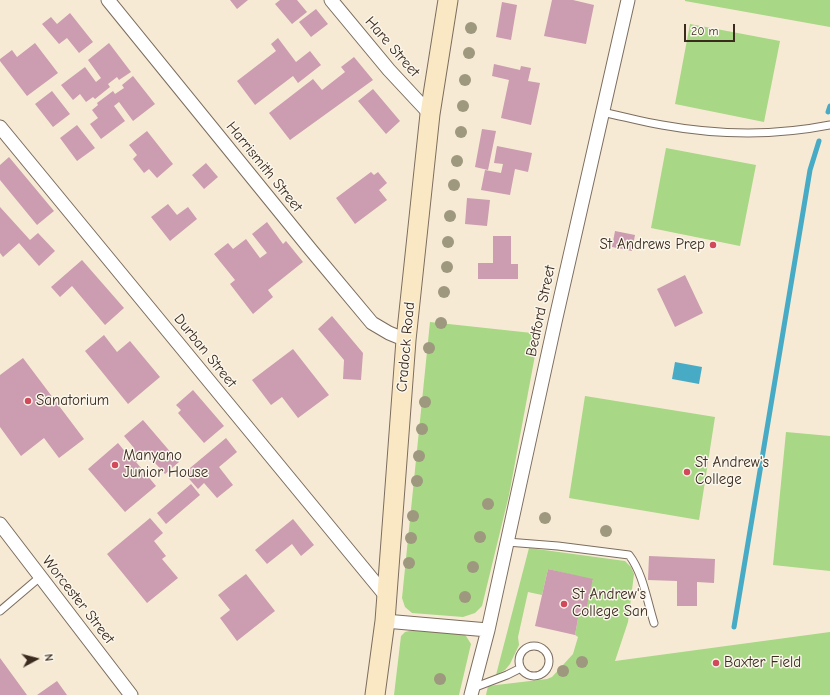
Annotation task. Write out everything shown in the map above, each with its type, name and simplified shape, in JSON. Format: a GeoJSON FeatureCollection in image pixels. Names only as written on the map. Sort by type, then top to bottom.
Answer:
{"type":"FeatureCollection","features":[{"type":"Feature","properties":{"kind":"main road","name":"Cradock Road"},"geometry":{"type":"LineString","coordinates":[[375,695],[385,621],[406,340],[430,114],[448,0]]}},
{"type":"Feature","properties":{"kind":"street","name":"Harrismith Street"},"geometry":{"type":"LineString","coordinates":[[108,0],[372,323],[389,333],[406,340]]}},
{"type":"Feature","properties":{"kind":"street","name":"Hare Street"},"geometry":{"type":"LineString","coordinates":[[331,0],[389,70],[430,114]]}},
{"type":"Feature","properties":{"kind":"street","name":"Bedford Street"},"geometry":{"type":"LineString","coordinates":[[472,692],[488,630],[628,0]]}},
{"type":"Feature","properties":{"kind":"street","name":"Durban Street"},"geometry":{"type":"LineString","coordinates":[[0,127],[386,596]]}},
{"type":"Feature","properties":{"kind":"street","name":"Worcester Street"},"geometry":{"type":"LineString","coordinates":[[0,524],[131,695]]}},
{"type":"Feature","properties":{"kind":"street"},"geometry":{"type":"LineString","coordinates":[[385,621],[488,630]]}},
{"type":"Feature","properties":{"kind":"lane"},"geometry":{"type":"LineString","coordinates":[[602,112],[692,130],[722,132],[773,132],[803,130],[830,125]]}},
{"type":"Feature","properties":{"kind":"lane"},"geometry":{"type":"LineString","coordinates":[[507,542],[558,546],[629,555],[635,563],[654,623]]}},
{"type":"Feature","properties":{"kind":"lane"},"geometry":{"type":"LineString","coordinates":[[0,611],[40,577]]}},
{"type":"Feature","properties":{"kind":"lane"},"geometry":{"type":"LineString","coordinates":[[530,646],[540,647],[548,654],[548,668],[541,674],[536,676],[527,674],[520,668],[519,658],[525,649],[530,646]]}},
{"type":"Feature","properties":{"kind":"lane"},"geometry":{"type":"LineString","coordinates":[[472,692],[520,668]]}},
{"type":"Feature","properties":{"kind":"green space"},"geometry":{"type":"Polygon","coordinates":[[[830,0],[830,27],[685,1],[830,0]]]}},
{"type":"Feature","properties":{"kind":"green space"},"geometry":{"type":"Polygon","coordinates":[[[690,24],[780,41],[764,122],[675,104],[690,24]]]}},
{"type":"Feature","properties":{"kind":"green space"},"geometry":{"type":"Polygon","coordinates":[[[666,148],[756,165],[740,246],[651,228],[666,148]]]}},
{"type":"Feature","properties":{"kind":"green space"},"geometry":{"type":"Polygon","coordinates":[[[430,322],[532,333],[536,340],[536,350],[509,495],[482,606],[475,613],[463,617],[412,613],[405,607],[402,598],[430,322]]]}},
{"type":"Feature","properties":{"kind":"green space"},"geometry":{"type":"Polygon","coordinates":[[[585,396],[715,417],[699,520],[569,498],[585,396]]]}},
{"type":"Feature","properties":{"kind":"green space"},"geometry":{"type":"Polygon","coordinates":[[[786,432],[830,436],[830,571],[773,565],[786,432]]]}},
{"type":"Feature","properties":{"kind":"green space"},"geometry":{"type":"Polygon","coordinates":[[[529,548],[625,561],[631,567],[634,574],[628,622],[615,661],[830,632],[830,695],[486,695],[488,686],[547,679],[552,677],[573,654],[578,637],[575,635],[579,613],[593,580],[548,569],[542,595],[528,592],[518,637],[519,645],[510,664],[505,670],[496,675],[529,548]]]}},
{"type":"Feature","properties":{"kind":"green space"},"geometry":{"type":"Polygon","coordinates":[[[413,630],[462,633],[466,636],[471,644],[459,695],[394,695],[401,636],[405,632],[413,630]]]}},
{"type":"Feature","properties":{"kind":"water"},"geometry":{"type":"Polygon","coordinates":[[[675,362],[702,367],[699,384],[672,379],[675,362]]]}},
{"type":"Feature","properties":{"kind":"building"},"geometry":{"type":"Polygon","coordinates":[[[230,0],[248,0],[237,9],[230,0]]]}},
{"type":"Feature","properties":{"kind":"building"},"geometry":{"type":"Polygon","coordinates":[[[280,0],[297,0],[307,12],[292,24],[275,4],[280,0]]]}},
{"type":"Feature","properties":{"kind":"building"},"geometry":{"type":"Polygon","coordinates":[[[552,0],[573,0],[594,5],[586,44],[544,36],[552,0]]]}},
{"type":"Feature","properties":{"kind":"building"},"geometry":{"type":"Polygon","coordinates":[[[502,2],[517,5],[511,40],[496,37],[502,2]]]}},
{"type":"Feature","properties":{"kind":"building"},"geometry":{"type":"Polygon","coordinates":[[[316,9],[328,24],[311,37],[299,22],[316,9]]]}},
{"type":"Feature","properties":{"kind":"building"},"geometry":{"type":"Polygon","coordinates":[[[70,13],[93,42],[79,53],[67,38],[59,44],[42,24],[51,17],[57,24],[70,13]]]}},
{"type":"Feature","properties":{"kind":"building"},"geometry":{"type":"Polygon","coordinates":[[[278,38],[296,62],[310,51],[321,65],[298,83],[293,76],[255,105],[237,81],[276,51],[271,44],[278,38]]]}},
{"type":"Feature","properties":{"kind":"building"},"geometry":{"type":"Polygon","coordinates":[[[35,43],[58,73],[27,96],[0,59],[12,50],[17,57],[35,43]]]}},
{"type":"Feature","properties":{"kind":"building"},"geometry":{"type":"Polygon","coordinates":[[[109,43],[131,72],[119,80],[117,77],[108,84],[110,87],[95,99],[93,97],[86,102],[80,94],[73,100],[61,85],[85,67],[96,82],[101,78],[88,60],[109,43]]]}},
{"type":"Feature","properties":{"kind":"building"},"geometry":{"type":"Polygon","coordinates":[[[354,57],[373,80],[290,140],[269,113],[313,79],[322,90],[345,72],[341,67],[354,57]]]}},
{"type":"Feature","properties":{"kind":"building"},"geometry":{"type":"Polygon","coordinates":[[[494,64],[520,70],[521,66],[531,68],[528,81],[540,83],[531,125],[501,118],[509,80],[492,76],[494,64]]]}},
{"type":"Feature","properties":{"kind":"building"},"geometry":{"type":"Polygon","coordinates":[[[133,76],[155,104],[133,121],[119,102],[114,106],[125,121],[101,139],[90,124],[98,118],[92,110],[98,105],[97,103],[113,91],[115,94],[124,88],[122,85],[133,76]]]}},
{"type":"Feature","properties":{"kind":"building"},"geometry":{"type":"Polygon","coordinates":[[[373,89],[400,121],[386,134],[358,101],[373,89]]]}},
{"type":"Feature","properties":{"kind":"building"},"geometry":{"type":"Polygon","coordinates":[[[52,91],[70,114],[53,127],[35,104],[52,91]]]}},
{"type":"Feature","properties":{"kind":"building"},"geometry":{"type":"Polygon","coordinates":[[[77,125],[95,148],[77,161],[60,138],[77,125]]]}},
{"type":"Feature","properties":{"kind":"building"},"geometry":{"type":"Polygon","coordinates":[[[482,129],[496,131],[488,170],[475,167],[482,129]]]}},
{"type":"Feature","properties":{"kind":"building"},"geometry":{"type":"Polygon","coordinates":[[[147,131],[173,164],[157,178],[149,169],[144,173],[133,159],[137,155],[129,145],[147,131]]]}},
{"type":"Feature","properties":{"kind":"building"},"geometry":{"type":"Polygon","coordinates":[[[497,146],[532,153],[528,172],[515,169],[510,195],[481,190],[485,170],[501,173],[503,164],[494,163],[497,146]]]}},
{"type":"Feature","properties":{"kind":"building"},"geometry":{"type":"Polygon","coordinates":[[[9,157],[54,211],[37,225],[0,180],[0,165],[9,157]]]}},
{"type":"Feature","properties":{"kind":"building"},"geometry":{"type":"Polygon","coordinates":[[[206,163],[218,177],[204,189],[192,175],[206,163]]]}},
{"type":"Feature","properties":{"kind":"building"},"geometry":{"type":"Polygon","coordinates":[[[371,172],[374,175],[378,172],[387,183],[379,190],[387,200],[355,224],[336,198],[371,172]]]}},
{"type":"Feature","properties":{"kind":"building"},"geometry":{"type":"Polygon","coordinates":[[[467,198],[490,200],[487,226],[465,224],[467,198]]]}},
{"type":"Feature","properties":{"kind":"building"},"geometry":{"type":"Polygon","coordinates":[[[168,204],[177,215],[188,207],[197,219],[170,241],[151,217],[168,204]]]}},
{"type":"Feature","properties":{"kind":"building"},"geometry":{"type":"Polygon","coordinates":[[[0,207],[30,240],[38,233],[55,251],[39,266],[19,243],[3,257],[0,253],[0,207]]]}},
{"type":"Feature","properties":{"kind":"building"},"geometry":{"type":"Polygon","coordinates":[[[267,222],[283,244],[286,241],[303,262],[268,290],[273,297],[253,314],[230,284],[235,280],[214,254],[228,243],[233,249],[246,239],[260,258],[267,253],[252,234],[267,222]]]}},
{"type":"Feature","properties":{"kind":"building"},"geometry":{"type":"Polygon","coordinates":[[[615,231],[635,235],[632,251],[612,247],[615,231]]]}},
{"type":"Feature","properties":{"kind":"building"},"geometry":{"type":"Polygon","coordinates":[[[493,236],[511,236],[511,264],[518,264],[518,279],[478,279],[478,263],[493,263],[493,236]]]}},
{"type":"Feature","properties":{"kind":"building"},"geometry":{"type":"Polygon","coordinates":[[[82,260],[124,308],[105,325],[72,286],[60,297],[51,287],[82,260]]]}},
{"type":"Feature","properties":{"kind":"building"},"geometry":{"type":"Polygon","coordinates":[[[685,275],[703,313],[675,327],[657,289],[685,275]]]}},
{"type":"Feature","properties":{"kind":"building"},"geometry":{"type":"Polygon","coordinates":[[[332,316],[363,353],[361,380],[343,379],[344,360],[318,329],[332,316]]]}},
{"type":"Feature","properties":{"kind":"building"},"geometry":{"type":"Polygon","coordinates":[[[104,335],[117,352],[130,341],[160,377],[128,404],[85,351],[104,335]]]}},
{"type":"Feature","properties":{"kind":"building"},"geometry":{"type":"Polygon","coordinates":[[[293,349],[329,395],[298,418],[282,397],[271,405],[252,380],[293,349]]]}},
{"type":"Feature","properties":{"kind":"building","name":"Sanatorium"},"geometry":{"type":"Polygon","coordinates":[[[23,358],[84,439],[59,458],[44,438],[21,456],[0,427],[0,375],[23,358]]]}},
{"type":"Feature","properties":{"kind":"building"},"geometry":{"type":"Polygon","coordinates":[[[193,390],[224,426],[204,443],[178,413],[181,410],[176,405],[193,390]]]}},
{"type":"Feature","properties":{"kind":"building","name":"Manyano Junior House"},"geometry":{"type":"Polygon","coordinates":[[[143,420],[179,462],[165,474],[146,453],[136,462],[156,486],[125,512],[88,469],[118,443],[127,454],[134,448],[124,436],[143,420]]]}},
{"type":"Feature","properties":{"kind":"building"},"geometry":{"type":"Polygon","coordinates":[[[226,438],[237,452],[219,467],[233,485],[217,498],[204,483],[198,489],[184,473],[226,438]]]}},
{"type":"Feature","properties":{"kind":"building"},"geometry":{"type":"Polygon","coordinates":[[[191,484],[200,495],[166,524],[157,513],[191,484]]]}},
{"type":"Feature","properties":{"kind":"building"},"geometry":{"type":"Polygon","coordinates":[[[150,518],[163,533],[154,541],[166,556],[162,559],[178,578],[147,603],[107,554],[150,518]]]}},
{"type":"Feature","properties":{"kind":"building"},"geometry":{"type":"Polygon","coordinates":[[[293,519],[314,545],[301,556],[292,544],[267,564],[255,550],[293,519]]]}},
{"type":"Feature","properties":{"kind":"building"},"geometry":{"type":"Polygon","coordinates":[[[649,556],[715,559],[714,583],[697,582],[697,606],[677,606],[677,581],[648,580],[649,556]]]}},
{"type":"Feature","properties":{"kind":"building","name":"St Andrew's College San"},"geometry":{"type":"Polygon","coordinates":[[[548,569],[593,579],[585,614],[579,613],[575,635],[535,626],[548,569]]]}},
{"type":"Feature","properties":{"kind":"building"},"geometry":{"type":"Polygon","coordinates":[[[246,574],[275,611],[237,641],[220,618],[230,610],[218,595],[246,574]]]}},
{"type":"Feature","properties":{"kind":"building"},"geometry":{"type":"Polygon","coordinates":[[[0,658],[27,695],[0,695],[0,658]]]}},
{"type":"Feature","properties":{"kind":"building"},"geometry":{"type":"Polygon","coordinates":[[[57,681],[67,695],[37,695],[57,681]]]}},
{"type":"Feature","properties":{"kind":"waterway"},"geometry":{"type":"LineString","coordinates":[[828,112],[830,106]]}},
{"type":"Feature","properties":{"kind":"waterway"},"geometry":{"type":"LineString","coordinates":[[734,627],[810,170],[819,141]]}},
{"type":"Feature","properties":{"kind":"place","name":"St Andrews Prep"},"geometry":{"type":"Point","coordinates":[713,245]}},
{"type":"Feature","properties":{"kind":"place","name":"Sanatorium"},"geometry":{"type":"Point","coordinates":[28,401]}},
{"type":"Feature","properties":{"kind":"place","name":"Manyano Junior House"},"geometry":{"type":"Point","coordinates":[115,465]}},
{"type":"Feature","properties":{"kind":"place","name":"St Andrew's College"},"geometry":{"type":"Point","coordinates":[687,472]}},
{"type":"Feature","properties":{"kind":"place","name":"St Andrew's College San"},"geometry":{"type":"Point","coordinates":[564,604]}},
{"type":"Feature","properties":{"kind":"place","name":"Baxter Field"},"geometry":{"type":"Point","coordinates":[716,663]}}]}
